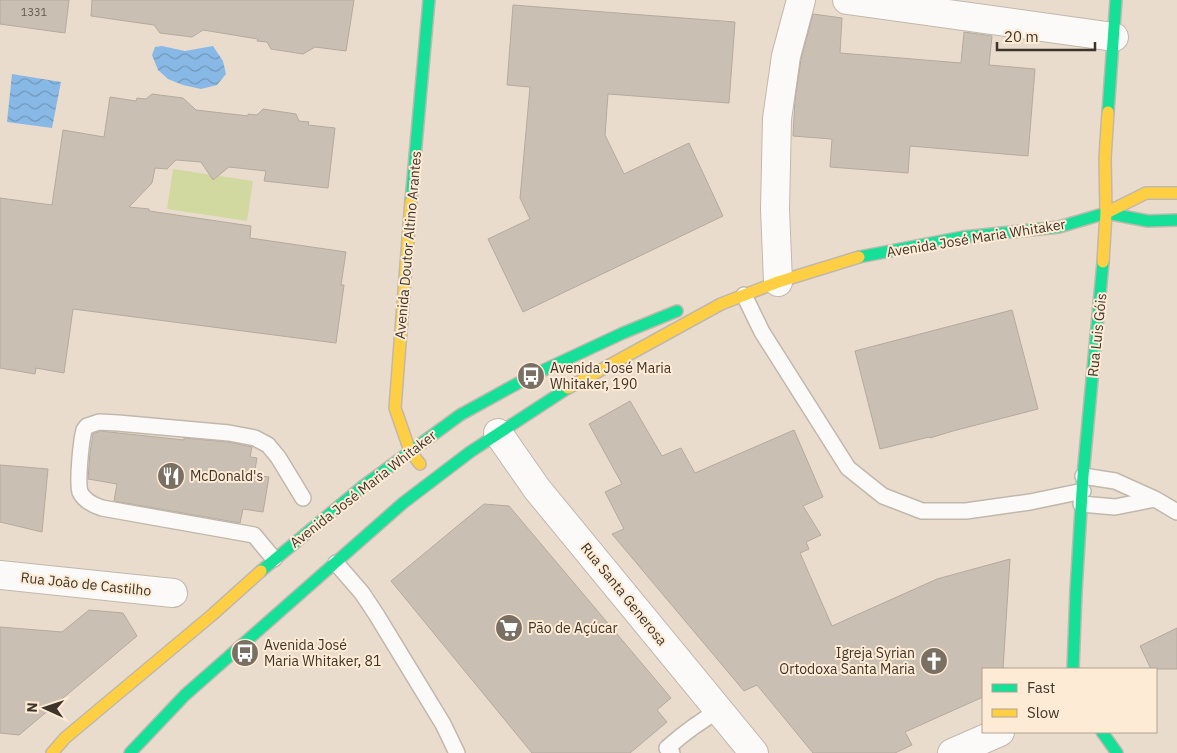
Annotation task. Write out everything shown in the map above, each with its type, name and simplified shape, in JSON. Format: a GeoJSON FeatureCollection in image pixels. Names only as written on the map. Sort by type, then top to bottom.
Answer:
{"type":"FeatureCollection","features":[{"type":"Feature","properties":{"kind":"street","name":"Avenida Doutor Altino Arantes"},"geometry":{"type":"LineString","coordinates":[[429,0],[395,408],[410,451],[432,482]]}},
{"type":"Feature","properties":{"kind":"street"},"geometry":{"type":"LineString","coordinates":[[778,282],[775,209],[778,118],[786,56],[801,0]]}},
{"type":"Feature","properties":{"kind":"street"},"geometry":{"type":"LineString","coordinates":[[846,0],[1114,37]]}},
{"type":"Feature","properties":{"kind":"street","name":"Rua Luis Góis"},"geometry":{"type":"LineString","coordinates":[[1073,668],[1082,490],[1103,270],[1106,213],[1105,158],[1116,0]]}},
{"type":"Feature","properties":{"kind":"street"},"geometry":{"type":"LineString","coordinates":[[1106,213],[1146,193],[1177,193]]}},
{"type":"Feature","properties":{"kind":"street","name":"Avenida José Maria Whitaker"},"geometry":{"type":"LineString","coordinates":[[130,753],[185,695],[403,504],[470,452],[564,390],[721,304],[778,282],[852,258],[962,237],[1059,227],[1106,213],[1148,221],[1177,220]]}},
{"type":"Feature","properties":{"kind":"street","name":"Avenida José Maria Whitaker"},"geometry":{"type":"LineString","coordinates":[[52,753],[65,738],[212,615],[274,559],[362,487],[460,415],[532,376],[623,333],[673,312],[721,304]]}},
{"type":"Feature","properties":{"kind":"street","name":"Rua Santa Generosa"},"geometry":{"type":"LineString","coordinates":[[498,432],[538,488],[754,753]]}},
{"type":"Feature","properties":{"kind":"street","name":"Rua João de Castilho"},"geometry":{"type":"LineString","coordinates":[[0,575],[173,593]]}},
{"type":"Feature","properties":{"kind":"street"},"geometry":{"type":"LineString","coordinates":[[952,753],[998,733]]}},
{"type":"Feature","properties":{"kind":"street"},"geometry":{"type":"LineString","coordinates":[[1103,733],[1117,753]]}},
{"type":"Feature","properties":{"kind":"lane"},"geometry":{"type":"LineString","coordinates":[[744,295],[762,332],[848,468],[883,496],[922,511],[966,512],[1030,502],[1115,481],[1177,512]]}},
{"type":"Feature","properties":{"kind":"lane"},"geometry":{"type":"LineString","coordinates":[[274,559],[254,535],[102,508],[92,504],[80,492],[79,482],[84,430],[87,426],[99,422],[229,433],[254,438],[268,445],[303,498]]}},
{"type":"Feature","properties":{"kind":"lane"},"geometry":{"type":"LineString","coordinates":[[1082,490],[1115,507],[1155,500]]}},
{"type":"Feature","properties":{"kind":"lane"},"geometry":{"type":"LineString","coordinates":[[336,563],[362,593],[376,614],[443,724],[457,753]]}},
{"type":"Feature","properties":{"kind":"lane"},"geometry":{"type":"LineString","coordinates":[[672,753],[667,748],[692,726],[720,710]]}},
{"type":"Feature","properties":{"kind":"green space"},"geometry":{"type":"Polygon","coordinates":[[[173,169],[253,181],[247,221],[167,209],[173,169]]]}},
{"type":"Feature","properties":{"kind":"water"},"geometry":{"type":"Polygon","coordinates":[[[162,46],[185,51],[213,46],[223,61],[226,74],[217,85],[201,89],[168,79],[158,70],[152,55],[155,47],[162,46]]]}},
{"type":"Feature","properties":{"kind":"water"},"geometry":{"type":"Polygon","coordinates":[[[12,74],[61,82],[52,128],[7,122],[12,74]]]}},
{"type":"Feature","properties":{"kind":"building"},"geometry":{"type":"Polygon","coordinates":[[[0,0],[69,0],[65,33],[0,24],[0,0]]]}},
{"type":"Feature","properties":{"kind":"building"},"geometry":{"type":"Polygon","coordinates":[[[92,0],[354,0],[346,51],[315,47],[303,54],[271,49],[267,42],[257,41],[258,39],[203,30],[192,37],[160,33],[154,25],[91,16],[92,0]]]}},
{"type":"Feature","properties":{"kind":"building"},"geometry":{"type":"Polygon","coordinates":[[[513,5],[735,22],[729,103],[608,94],[605,135],[624,174],[689,143],[723,216],[523,312],[488,239],[530,219],[520,198],[530,87],[507,85],[513,5]]]}},
{"type":"Feature","properties":{"kind":"building"},"geometry":{"type":"Polygon","coordinates":[[[813,14],[842,18],[840,53],[961,63],[964,32],[992,36],[989,65],[1035,69],[1028,156],[910,146],[908,173],[830,167],[832,139],[793,136],[795,100],[801,59],[813,14]]]}},
{"type":"Feature","properties":{"kind":"building"},"geometry":{"type":"Polygon","coordinates":[[[152,94],[183,98],[196,110],[248,116],[248,114],[257,115],[263,109],[296,114],[299,121],[309,122],[308,125],[335,128],[328,188],[264,181],[266,171],[229,167],[213,180],[201,162],[176,160],[167,169],[155,168],[152,183],[129,207],[251,226],[250,238],[346,252],[341,285],[344,285],[336,343],[73,309],[64,373],[36,368],[35,374],[0,368],[0,198],[52,205],[63,130],[104,137],[110,97],[136,101],[137,98],[146,99],[152,94]]]}},
{"type":"Feature","properties":{"kind":"building"},"geometry":{"type":"Polygon","coordinates":[[[1012,310],[1038,409],[930,438],[880,449],[855,351],[1012,310]]]}},
{"type":"Feature","properties":{"kind":"building"},"geometry":{"type":"Polygon","coordinates":[[[630,401],[662,456],[681,448],[695,473],[794,430],[823,497],[803,506],[821,535],[806,542],[809,549],[800,553],[832,626],[937,579],[1010,559],[1003,668],[982,668],[982,697],[905,732],[912,745],[895,753],[813,753],[757,685],[744,691],[612,534],[624,529],[605,492],[622,484],[589,424],[630,401]]]}},
{"type":"Feature","properties":{"kind":"building","name":"McDonald's"},"geometry":{"type":"Polygon","coordinates":[[[100,431],[184,440],[184,438],[228,442],[252,447],[250,457],[257,458],[254,475],[269,477],[263,512],[243,509],[240,523],[114,501],[117,484],[88,479],[93,434],[100,431]]]}},
{"type":"Feature","properties":{"kind":"building"},"geometry":{"type":"Polygon","coordinates":[[[0,465],[48,469],[42,532],[0,522],[0,465]]]}},
{"type":"Feature","properties":{"kind":"building","name":"Pão de Açúcar"},"geometry":{"type":"Polygon","coordinates":[[[484,504],[509,506],[671,698],[657,710],[667,722],[630,753],[532,753],[391,581],[484,504]]]}},
{"type":"Feature","properties":{"kind":"building"},"geometry":{"type":"Polygon","coordinates":[[[89,610],[123,613],[137,636],[19,735],[0,733],[0,627],[62,632],[89,610]]]}},
{"type":"Feature","properties":{"kind":"building"},"geometry":{"type":"Polygon","coordinates":[[[1177,628],[1177,669],[1151,668],[1140,646],[1177,628]]]}},
{"type":"Feature","properties":{"kind":"traffic: fast"},"geometry":{"type":"LineString","coordinates":[[411,201],[429,0]]}},
{"type":"Feature","properties":{"kind":"traffic: fast"},"geometry":{"type":"LineString","coordinates":[[1108,112],[1116,0]]}},
{"type":"Feature","properties":{"kind":"traffic: fast"},"geometry":{"type":"LineString","coordinates":[[859,257],[963,237],[1059,227],[1106,213],[1148,221],[1177,220]]}},
{"type":"Feature","properties":{"kind":"traffic: fast"},"geometry":{"type":"LineString","coordinates":[[1073,668],[1083,476],[1103,262]]}},
{"type":"Feature","properties":{"kind":"traffic: fast"},"geometry":{"type":"LineString","coordinates":[[261,571],[362,487],[460,415],[531,376],[623,333],[677,311]]}},
{"type":"Feature","properties":{"kind":"traffic: fast"},"geometry":{"type":"LineString","coordinates":[[130,753],[185,695],[403,503],[470,452],[568,388]]}},
{"type":"Feature","properties":{"kind":"traffic: fast"},"geometry":{"type":"LineString","coordinates":[[1103,733],[1117,753]]}},
{"type":"Feature","properties":{"kind":"traffic: slow"},"geometry":{"type":"LineString","coordinates":[[1103,262],[1108,112]]}},
{"type":"Feature","properties":{"kind":"traffic: slow"},"geometry":{"type":"LineString","coordinates":[[1106,213],[1146,193],[1177,193]]}},
{"type":"Feature","properties":{"kind":"traffic: slow"},"geometry":{"type":"LineString","coordinates":[[411,201],[395,408],[410,451],[420,464]]}},
{"type":"Feature","properties":{"kind":"traffic: slow"},"geometry":{"type":"LineString","coordinates":[[568,388],[721,304],[778,282],[859,257]]}},
{"type":"Feature","properties":{"kind":"traffic: slow"},"geometry":{"type":"LineString","coordinates":[[52,753],[65,738],[212,615],[261,571]]}},
{"type":"Feature","properties":{"kind":"place","name":"Avenida José Maria Whitaker, 190"},"geometry":{"type":"Point","coordinates":[531,376]}},
{"type":"Feature","properties":{"kind":"place","name":"McDonald's"},"geometry":{"type":"Point","coordinates":[171,476]}},
{"type":"Feature","properties":{"kind":"place","name":"Pão de Açúcar"},"geometry":{"type":"Point","coordinates":[509,628]}},
{"type":"Feature","properties":{"kind":"place","name":"Avenida José Maria Whitaker, 81"},"geometry":{"type":"Point","coordinates":[245,653]}},
{"type":"Feature","properties":{"kind":"place","name":"Igreja Syrian Ortodoxa Santa Maria"},"geometry":{"type":"Point","coordinates":[934,661]}}]}
